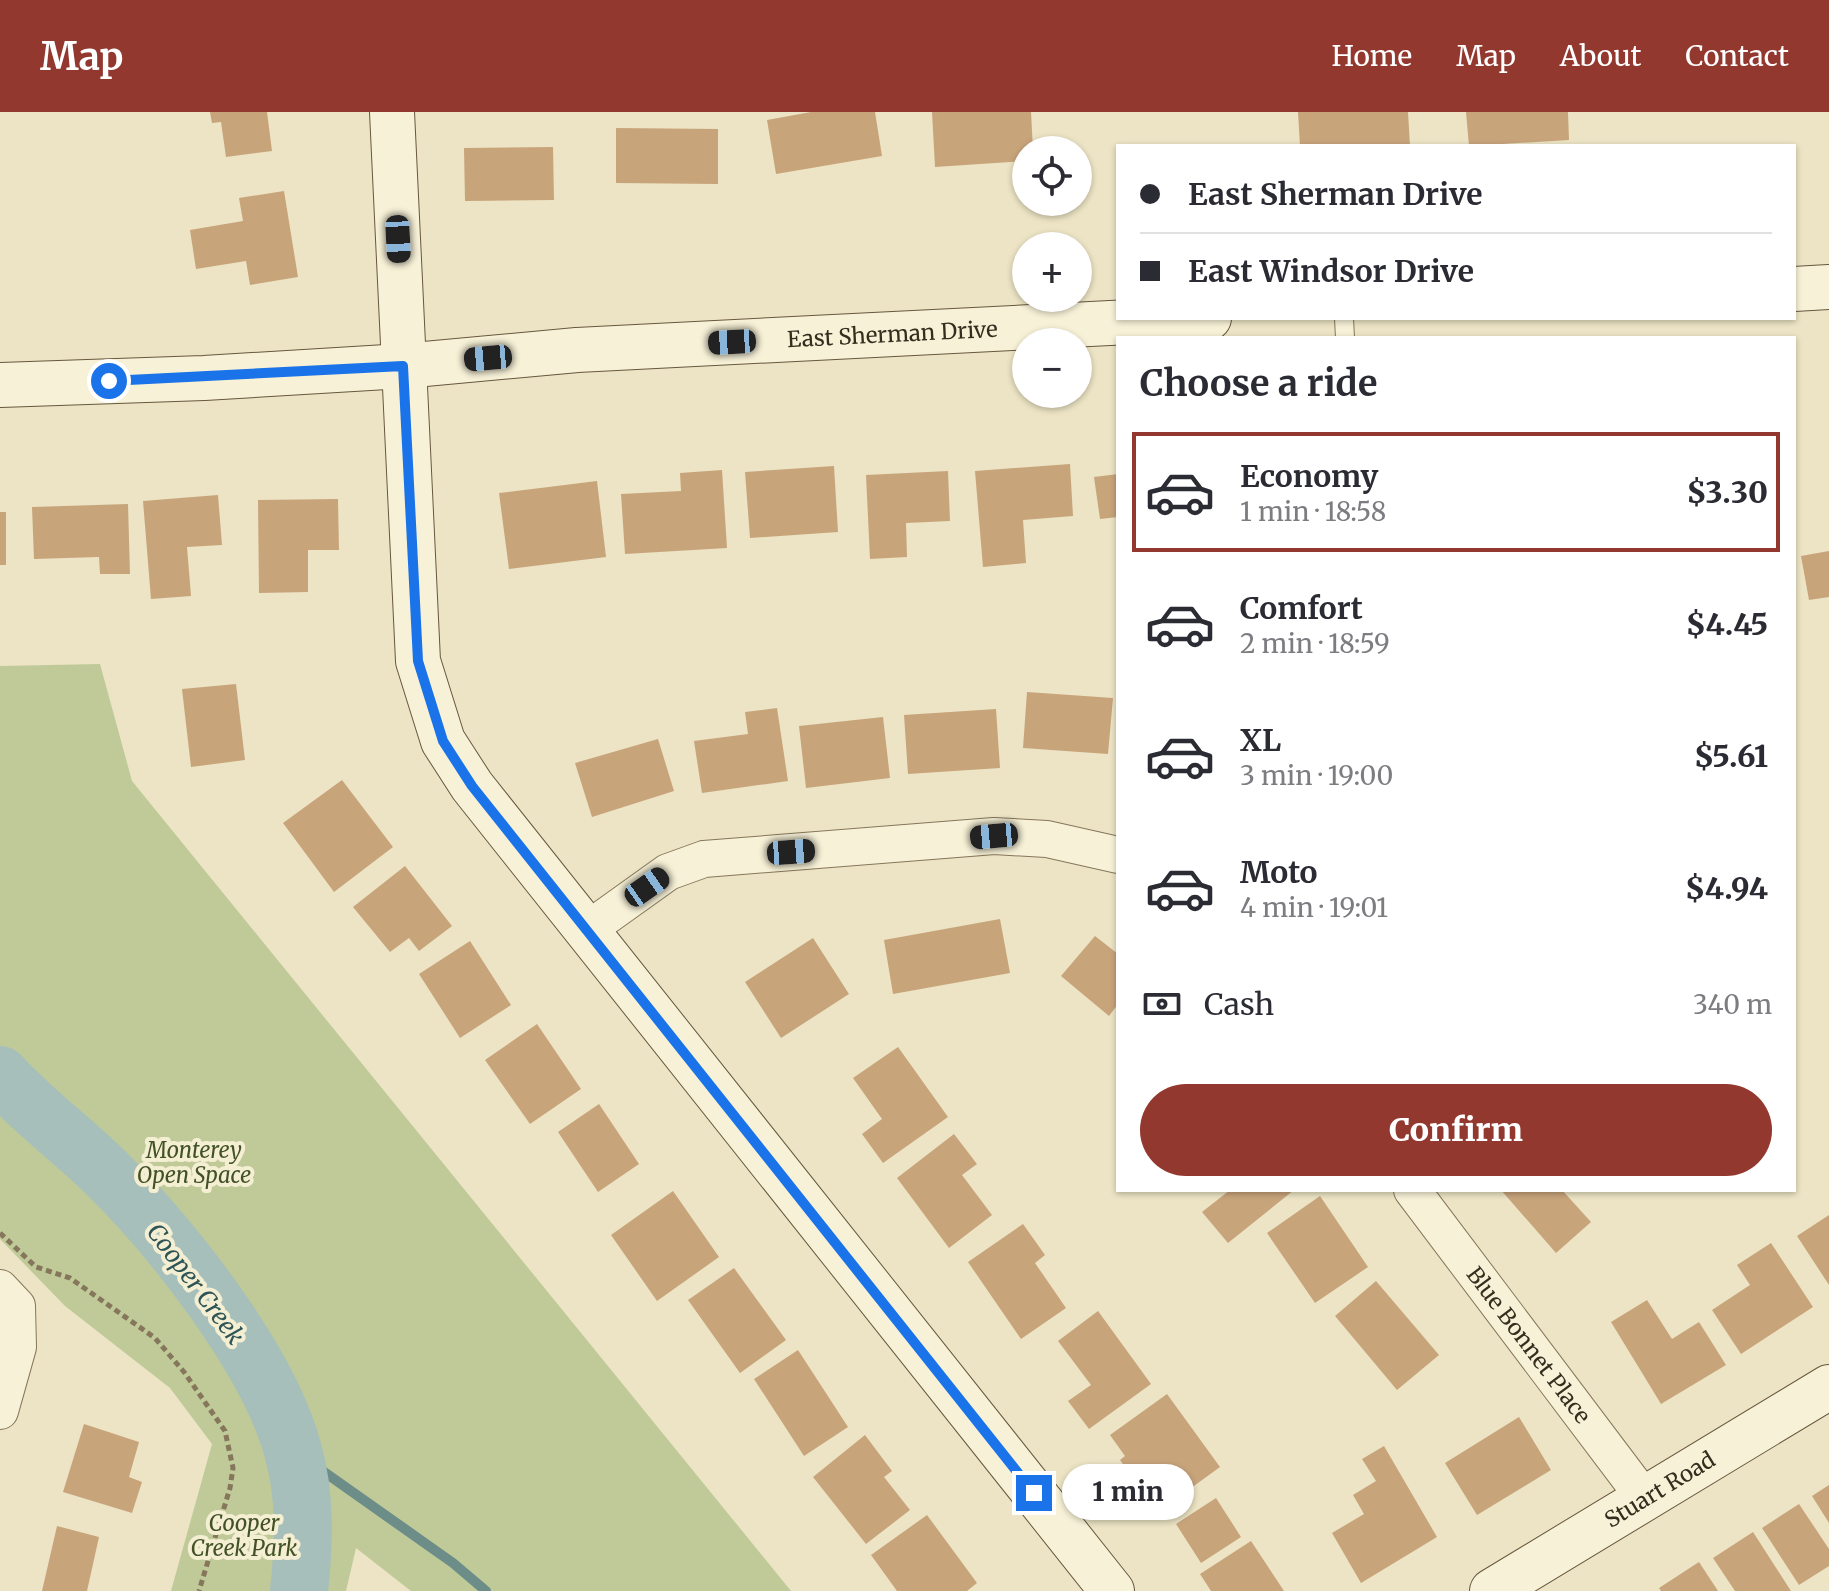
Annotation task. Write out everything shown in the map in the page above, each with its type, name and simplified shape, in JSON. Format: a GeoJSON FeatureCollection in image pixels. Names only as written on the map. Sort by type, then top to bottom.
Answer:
{"type":"FeatureCollection","features":[{"type":"Feature","properties":{"kind":"street"},"geometry":{"type":"LineString","coordinates":[[392,112],[418,661],[443,741],[472,786],[1112,1591]]}},
{"type":"Feature","properties":{"kind":"street"},"geometry":{"type":"LineString","coordinates":[[1796,289],[1829,287]]}},
{"type":"Feature","properties":{"kind":"street","name":"East Sherman Drive"},"geometry":{"type":"LineString","coordinates":[[0,385],[403,366],[577,350],[1170,320]]}},
{"type":"Feature","properties":{"kind":"street"},"geometry":{"type":"LineString","coordinates":[[587,930],[668,872],[704,859],[994,836],[1047,839],[1116,855]]}},
{"type":"Feature","properties":{"kind":"street","name":"Blue Bonnet Place"},"geometry":{"type":"LineString","coordinates":[[1414,1192],[1645,1499]]}},
{"type":"Feature","properties":{"kind":"street"},"geometry":{"type":"LineString","coordinates":[[0,1288],[17,1306],[18,1347],[0,1411]]}},
{"type":"Feature","properties":{"kind":"street","name":"Stuart Road"},"geometry":{"type":"LineString","coordinates":[[1492,1591],[1829,1387]]}},
{"type":"Feature","properties":{"kind":"path"},"geometry":{"type":"LineString","coordinates":[[0,1233],[36,1267],[70,1278],[155,1338],[225,1431],[233,1468],[230,1488],[199,1591]]}},
{"type":"Feature","properties":{"kind":"green space","name":"Monterey Open Space"},"geometry":{"type":"Polygon","coordinates":[[[100,664],[132,781],[791,1591],[411,1591],[356,1548],[346,1591],[171,1591],[212,1444],[170,1388],[65,1306],[0,1239],[0,666],[100,664]]]}},
{"type":"Feature","properties":{"kind":"building"},"geometry":{"type":"Polygon","coordinates":[[[210,112],[267,112],[272,151],[226,157],[221,122],[212,123],[210,112]]]}},
{"type":"Feature","properties":{"kind":"building"},"geometry":{"type":"Polygon","coordinates":[[[811,112],[875,112],[882,156],[776,174],[767,120],[811,112]]]}},
{"type":"Feature","properties":{"kind":"building"},"geometry":{"type":"Polygon","coordinates":[[[932,112],[1031,112],[1032,136],[1012,136],[1012,162],[935,167],[932,112]]]}},
{"type":"Feature","properties":{"kind":"building"},"geometry":{"type":"Polygon","coordinates":[[[1298,112],[1408,112],[1410,144],[1300,144],[1298,112]]]}},
{"type":"Feature","properties":{"kind":"building"},"geometry":{"type":"Polygon","coordinates":[[[1466,112],[1568,112],[1569,140],[1469,144],[1466,112]]]}},
{"type":"Feature","properties":{"kind":"building"},"geometry":{"type":"Polygon","coordinates":[[[616,128],[718,129],[718,184],[616,183],[616,128]]]}},
{"type":"Feature","properties":{"kind":"building"},"geometry":{"type":"Polygon","coordinates":[[[553,147],[554,200],[465,201],[464,148],[553,147]]]}},
{"type":"Feature","properties":{"kind":"building"},"geometry":{"type":"Polygon","coordinates":[[[284,191],[298,277],[250,285],[246,261],[196,269],[190,230],[243,221],[239,198],[284,191]]]}},
{"type":"Feature","properties":{"kind":"building"},"geometry":{"type":"Polygon","coordinates":[[[1070,464],[1073,516],[1023,520],[1026,563],[983,567],[975,471],[1070,464]]]}},
{"type":"Feature","properties":{"kind":"building"},"geometry":{"type":"Polygon","coordinates":[[[834,466],[838,532],[750,538],[745,472],[834,466]]]}},
{"type":"Feature","properties":{"kind":"building"},"geometry":{"type":"Polygon","coordinates":[[[722,470],[727,548],[625,554],[621,494],[681,491],[680,473],[722,470]]]}},
{"type":"Feature","properties":{"kind":"building"},"geometry":{"type":"Polygon","coordinates":[[[948,471],[950,521],[906,523],[907,557],[870,559],[866,475],[948,471]]]}},
{"type":"Feature","properties":{"kind":"building"},"geometry":{"type":"Polygon","coordinates":[[[1116,474],[1116,517],[1100,519],[1094,477],[1116,474]]]}},
{"type":"Feature","properties":{"kind":"building"},"geometry":{"type":"Polygon","coordinates":[[[597,481],[606,557],[509,569],[499,493],[597,481]]]}},
{"type":"Feature","properties":{"kind":"building"},"geometry":{"type":"Polygon","coordinates":[[[218,495],[222,545],[187,547],[191,596],[151,599],[143,501],[218,495]]]}},
{"type":"Feature","properties":{"kind":"building"},"geometry":{"type":"Polygon","coordinates":[[[338,499],[339,550],[308,550],[308,592],[259,593],[258,500],[338,499]]]}},
{"type":"Feature","properties":{"kind":"building"},"geometry":{"type":"Polygon","coordinates":[[[128,504],[130,574],[100,574],[99,557],[34,559],[32,507],[128,504]]]}},
{"type":"Feature","properties":{"kind":"building"},"geometry":{"type":"Polygon","coordinates":[[[0,512],[6,512],[6,565],[0,565],[0,512]]]}},
{"type":"Feature","properties":{"kind":"building"},"geometry":{"type":"Polygon","coordinates":[[[1829,551],[1829,597],[1809,600],[1801,556],[1829,551]]]}},
{"type":"Feature","properties":{"kind":"building"},"geometry":{"type":"Polygon","coordinates":[[[236,684],[245,760],[191,767],[182,689],[236,684]]]}},
{"type":"Feature","properties":{"kind":"building"},"geometry":{"type":"Polygon","coordinates":[[[1027,692],[1113,698],[1108,754],[1023,748],[1027,692]]]}},
{"type":"Feature","properties":{"kind":"building"},"geometry":{"type":"Polygon","coordinates":[[[777,708],[788,781],[702,793],[694,741],[748,734],[745,712],[777,708]]]}},
{"type":"Feature","properties":{"kind":"building"},"geometry":{"type":"Polygon","coordinates":[[[996,709],[1000,768],[908,774],[904,715],[996,709]]]}},
{"type":"Feature","properties":{"kind":"building"},"geometry":{"type":"Polygon","coordinates":[[[883,717],[890,778],[806,788],[799,726],[883,717]]]}},
{"type":"Feature","properties":{"kind":"building"},"geometry":{"type":"Polygon","coordinates":[[[658,739],[674,791],[592,817],[575,763],[658,739]]]}},
{"type":"Feature","properties":{"kind":"building"},"geometry":{"type":"Polygon","coordinates":[[[342,780],[393,847],[334,892],[283,823],[342,780]]]}},
{"type":"Feature","properties":{"kind":"building"},"geometry":{"type":"Polygon","coordinates":[[[405,866],[452,926],[419,951],[409,938],[390,952],[353,907],[405,866]]]}},
{"type":"Feature","properties":{"kind":"building"},"geometry":{"type":"Polygon","coordinates":[[[1000,919],[1010,973],[893,994],[884,940],[1000,919]]]}},
{"type":"Feature","properties":{"kind":"building"},"geometry":{"type":"Polygon","coordinates":[[[1095,936],[1116,952],[1116,1007],[1109,1016],[1061,976],[1095,936]]]}},
{"type":"Feature","properties":{"kind":"building"},"geometry":{"type":"Polygon","coordinates":[[[813,938],[849,994],[781,1038],[745,982],[813,938]]]}},
{"type":"Feature","properties":{"kind":"building"},"geometry":{"type":"Polygon","coordinates":[[[470,941],[511,1005],[460,1038],[419,974],[470,941]]]}},
{"type":"Feature","properties":{"kind":"building"},"geometry":{"type":"Polygon","coordinates":[[[537,1024],[581,1089],[530,1124],[485,1060],[537,1024]]]}},
{"type":"Feature","properties":{"kind":"building"},"geometry":{"type":"Polygon","coordinates":[[[898,1047],[948,1117],[883,1163],[862,1134],[882,1119],[853,1078],[898,1047]]]}},
{"type":"Feature","properties":{"kind":"building"},"geometry":{"type":"Polygon","coordinates":[[[599,1104],[639,1164],[598,1192],[558,1132],[599,1104]]]}},
{"type":"Feature","properties":{"kind":"building"},"geometry":{"type":"Polygon","coordinates":[[[954,1134],[977,1164],[962,1175],[992,1215],[949,1248],[897,1178],[954,1134]]]}},
{"type":"Feature","properties":{"kind":"building"},"geometry":{"type":"Polygon","coordinates":[[[673,1191],[719,1257],[657,1301],[611,1235],[673,1191]]]}},
{"type":"Feature","properties":{"kind":"building"},"geometry":{"type":"Polygon","coordinates":[[[1227,1192],[1292,1192],[1228,1243],[1202,1212],[1227,1192]]]}},
{"type":"Feature","properties":{"kind":"building"},"geometry":{"type":"Polygon","coordinates":[[[1503,1192],[1564,1192],[1591,1222],[1556,1253],[1503,1192]]]}},
{"type":"Feature","properties":{"kind":"building"},"geometry":{"type":"Polygon","coordinates":[[[1320,1196],[1368,1267],[1315,1303],[1267,1233],[1320,1196]]]}},
{"type":"Feature","properties":{"kind":"building"},"geometry":{"type":"Polygon","coordinates":[[[1829,1215],[1829,1285],[1797,1236],[1829,1215]]]}},
{"type":"Feature","properties":{"kind":"building"},"geometry":{"type":"Polygon","coordinates":[[[1023,1224],[1045,1255],[1035,1263],[1066,1308],[1021,1339],[968,1262],[1023,1224]]]}},
{"type":"Feature","properties":{"kind":"building"},"geometry":{"type":"Polygon","coordinates":[[[1771,1243],[1813,1307],[1741,1354],[1712,1310],[1750,1285],[1737,1265],[1771,1243]]]}},
{"type":"Feature","properties":{"kind":"building"},"geometry":{"type":"Polygon","coordinates":[[[734,1268],[786,1340],[740,1373],[688,1300],[734,1268]]]}},
{"type":"Feature","properties":{"kind":"building"},"geometry":{"type":"Polygon","coordinates":[[[1376,1281],[1439,1355],[1397,1390],[1335,1316],[1376,1281]]]}},
{"type":"Feature","properties":{"kind":"building"},"geometry":{"type":"Polygon","coordinates":[[[1647,1300],[1672,1339],[1699,1322],[1726,1365],[1661,1404],[1611,1322],[1647,1300]]]}},
{"type":"Feature","properties":{"kind":"building"},"geometry":{"type":"Polygon","coordinates":[[[1098,1311],[1151,1384],[1089,1429],[1068,1401],[1091,1385],[1058,1341],[1098,1311]]]}},
{"type":"Feature","properties":{"kind":"building"},"geometry":{"type":"Polygon","coordinates":[[[798,1350],[848,1427],[804,1456],[754,1379],[798,1350]]]}},
{"type":"Feature","properties":{"kind":"building"},"geometry":{"type":"Polygon","coordinates":[[[1167,1394],[1220,1467],[1158,1512],[1120,1460],[1125,1456],[1110,1435],[1167,1394]]]}},
{"type":"Feature","properties":{"kind":"building"},"geometry":{"type":"Polygon","coordinates":[[[1519,1417],[1551,1470],[1477,1515],[1445,1463],[1519,1417]]]}},
{"type":"Feature","properties":{"kind":"building"},"geometry":{"type":"Polygon","coordinates":[[[84,1424],[139,1442],[129,1477],[142,1482],[132,1513],[63,1492],[84,1424]]]}},
{"type":"Feature","properties":{"kind":"building"},"geometry":{"type":"Polygon","coordinates":[[[865,1435],[892,1471],[884,1477],[910,1510],[866,1544],[813,1477],[865,1435]]]}},
{"type":"Feature","properties":{"kind":"building"},"geometry":{"type":"Polygon","coordinates":[[[1384,1446],[1437,1537],[1361,1583],[1332,1533],[1364,1514],[1353,1495],[1376,1481],[1362,1459],[1384,1446]]]}},
{"type":"Feature","properties":{"kind":"building"},"geometry":{"type":"Polygon","coordinates":[[[1829,1485],[1829,1523],[1812,1496],[1829,1485]]]}},
{"type":"Feature","properties":{"kind":"building"},"geometry":{"type":"Polygon","coordinates":[[[1216,1498],[1241,1537],[1201,1563],[1176,1524],[1216,1498]]]}},
{"type":"Feature","properties":{"kind":"building"},"geometry":{"type":"Polygon","coordinates":[[[1799,1504],[1829,1549],[1829,1566],[1799,1585],[1762,1528],[1799,1504]]]}},
{"type":"Feature","properties":{"kind":"building"},"geometry":{"type":"Polygon","coordinates":[[[927,1515],[977,1583],[967,1591],[897,1591],[871,1555],[927,1515]]]}},
{"type":"Feature","properties":{"kind":"building"},"geometry":{"type":"Polygon","coordinates":[[[57,1526],[99,1537],[87,1591],[42,1591],[57,1526]]]}},
{"type":"Feature","properties":{"kind":"building"},"geometry":{"type":"Polygon","coordinates":[[[1753,1532],[1791,1591],[1735,1591],[1713,1558],[1753,1532]]]}},
{"type":"Feature","properties":{"kind":"building"},"geometry":{"type":"Polygon","coordinates":[[[1251,1541],[1284,1591],[1211,1591],[1200,1574],[1251,1541]]]}},
{"type":"Feature","properties":{"kind":"building"},"geometry":{"type":"Polygon","coordinates":[[[1699,1562],[1718,1591],[1661,1591],[1659,1588],[1699,1562]]]}},
{"type":"Feature","properties":{"kind":"waterway","name":"Cooper Creek"},"geometry":{"type":"LineString","coordinates":[[0,1075],[103,1170],[158,1229],[214,1301],[263,1378],[281,1416],[300,1485],[303,1521],[299,1591]]}},
{"type":"Feature","properties":{"kind":"waterway"},"geometry":{"type":"LineString","coordinates":[[293,1450],[453,1563],[486,1591]]}},
{"type":"Feature","properties":{"kind":"route"},"geometry":{"type":"LineString","coordinates":[[109,381],[403,366],[418,661],[443,741],[472,786],[1034,1493]]}},
{"type":"Feature","properties":{"kind":"park label","name":"Cooper Creek Park"},"geometry":{"type":"Point","coordinates":[244,1536]}}]}
